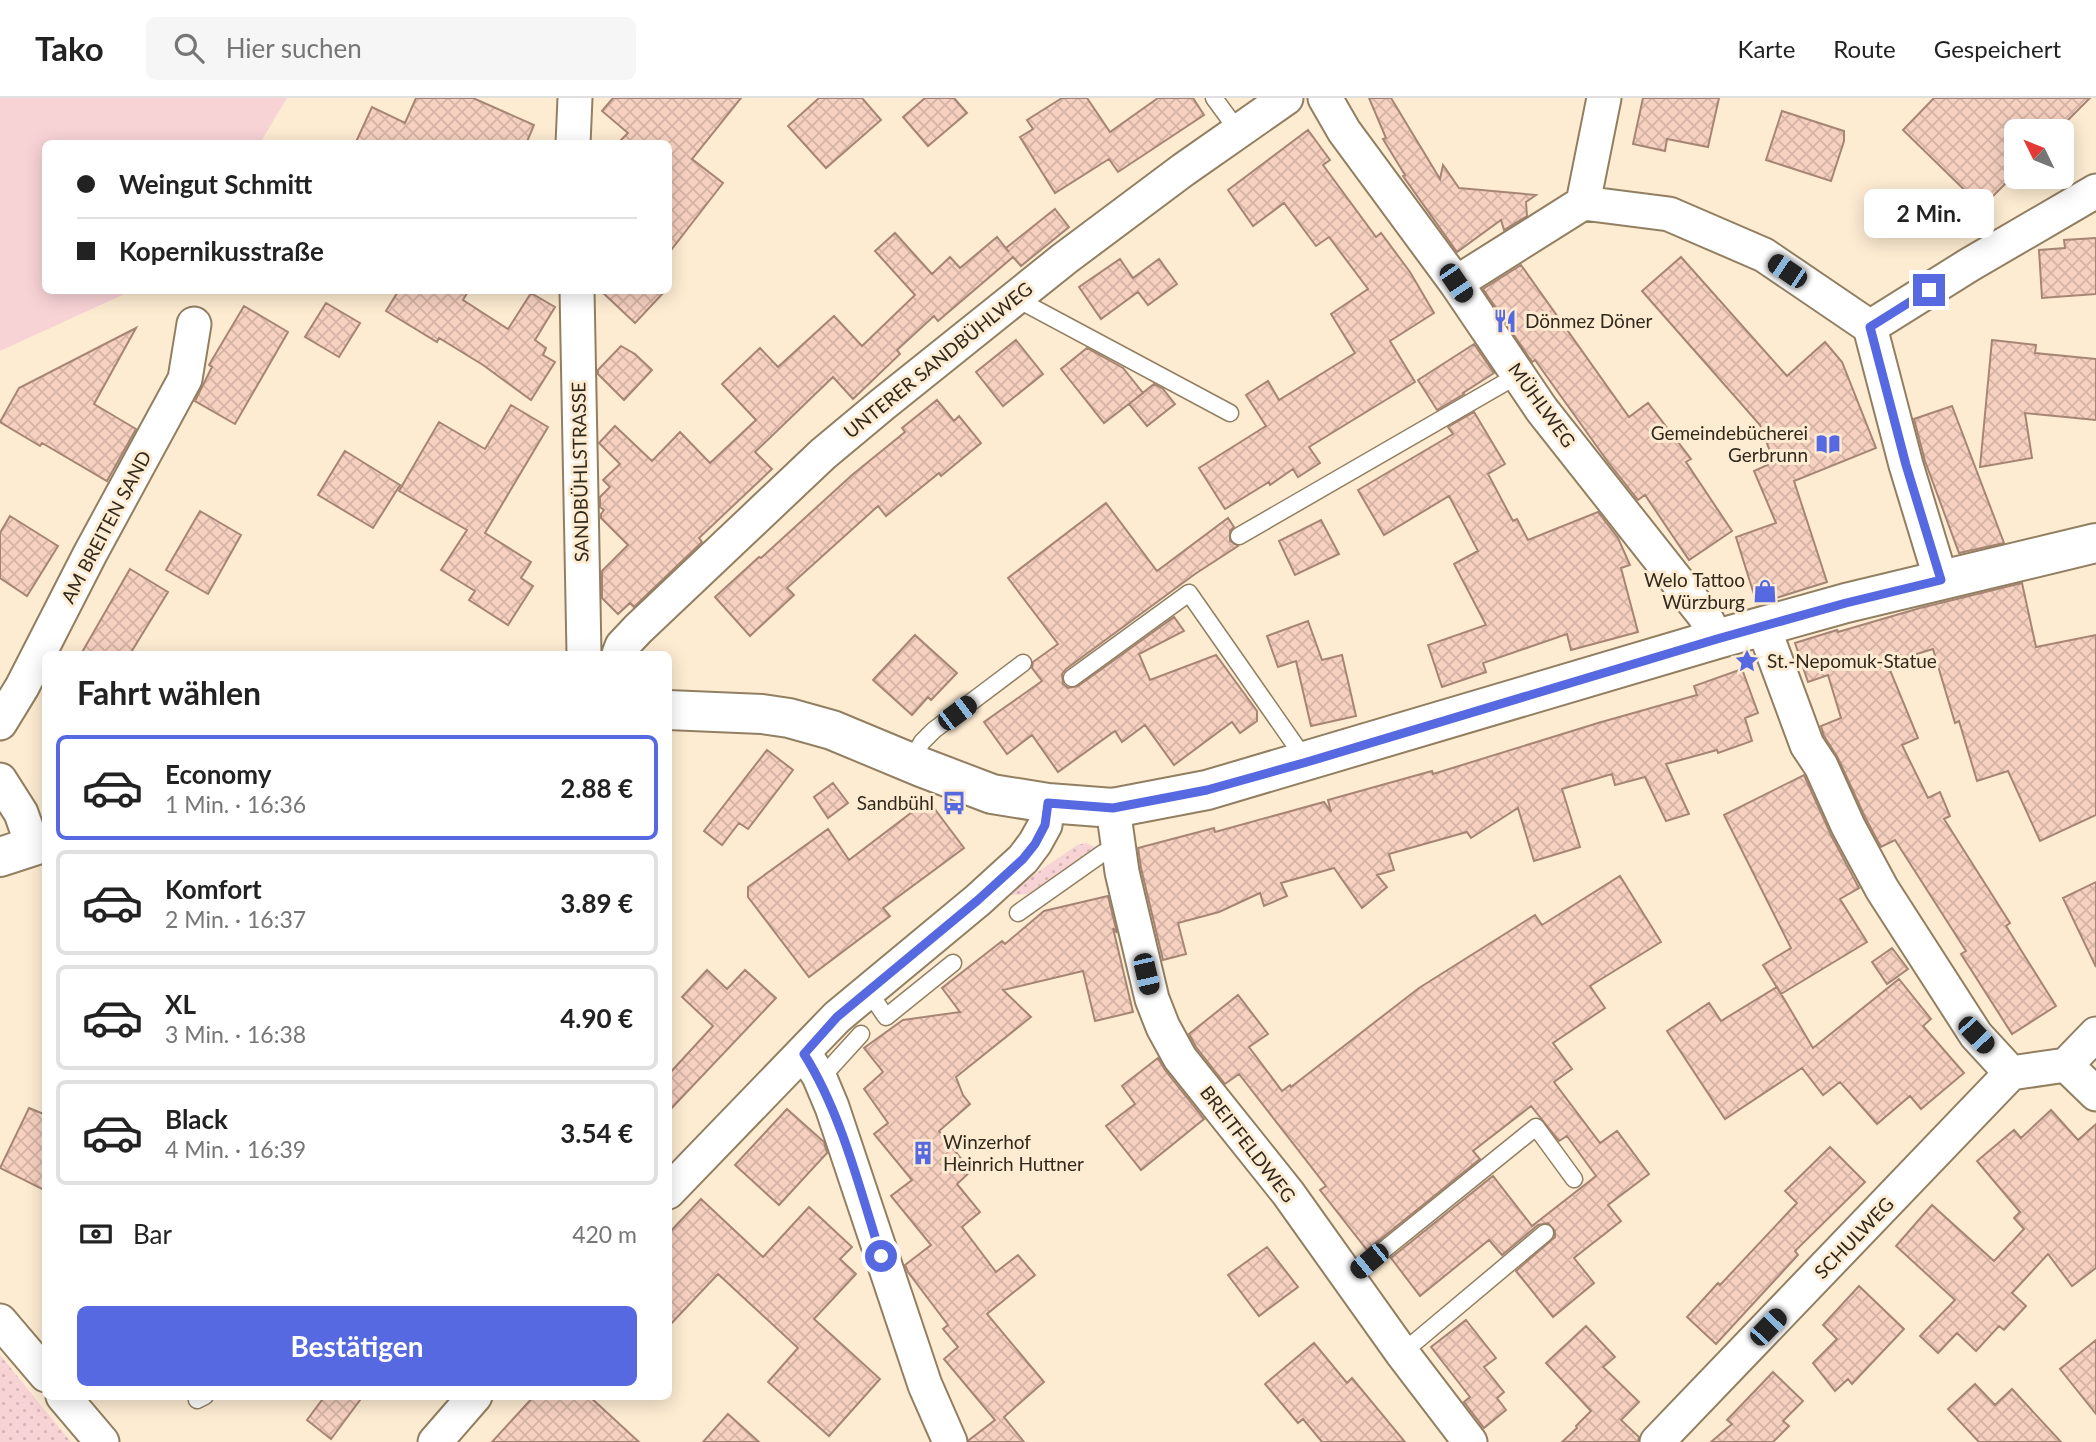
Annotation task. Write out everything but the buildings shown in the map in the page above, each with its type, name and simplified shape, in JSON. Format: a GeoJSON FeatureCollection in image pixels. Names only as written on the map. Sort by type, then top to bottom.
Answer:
{"type":"FeatureCollection","features":[{"type":"Feature","properties":{"kind":"street"},"geometry":{"type":"LineString","coordinates":[[573,140],[575,98]]}},
{"type":"Feature","properties":{"kind":"street","name":"UNTERER SANDBÜHLWEG"},"geometry":{"type":"LineString","coordinates":[[620,651],[638,629],[823,454],[1015,298],[1183,170],[1286,98]]}},
{"type":"Feature","properties":{"kind":"street","name":"MÜHLWEG"},"geometry":{"type":"LineString","coordinates":[[1325,98],[1344,131],[1456,283],[1542,410],[1704,615],[1717,639]]}},
{"type":"Feature","properties":{"kind":"street"},"geometry":{"type":"LineString","coordinates":[[1583,203],[1604,98]]}},
{"type":"Feature","properties":{"kind":"street"},"geometry":{"type":"LineString","coordinates":[[1870,327],[2096,191]]}},
{"type":"Feature","properties":{"kind":"street"},"geometry":{"type":"LineString","coordinates":[[1456,283],[1583,203],[1669,214],[1764,255],[1870,327],[1906,465],[1941,580]]}},
{"type":"Feature","properties":{"kind":"street","name":"SANDBÜHLSTRASSE"},"geometry":{"type":"LineString","coordinates":[[577,294],[584,651]]}},
{"type":"Feature","properties":{"kind":"street","name":"AM BREITEN SAND"},"geometry":{"type":"LineString","coordinates":[[0,723],[22,687],[96,542],[186,379],[194,324]]}},
{"type":"Feature","properties":{"kind":"street"},"geometry":{"type":"LineString","coordinates":[[672,710],[762,714],[802,721],[858,740],[992,794],[1048,803],[1113,808],[1207,790],[1846,603],[2096,544]]}},
{"type":"Feature","properties":{"kind":"street"},"geometry":{"type":"LineString","coordinates":[[1763,626],[1807,745],[1821,766],[1848,826],[1882,889],[1976,1035],[2011,1073],[2066,1065],[2096,1034]]}},
{"type":"Feature","properties":{"kind":"street"},"geometry":{"type":"LineString","coordinates":[[0,780],[21,813],[26,849]]}},
{"type":"Feature","properties":{"kind":"street"},"geometry":{"type":"LineString","coordinates":[[672,1188],[739,1116],[811,1065],[837,1017],[1023,859],[1045,825],[1048,803]]}},
{"type":"Feature","properties":{"kind":"street","name":"BREITFELDWEG"},"geometry":{"type":"LineString","coordinates":[[1113,808],[1118,849],[1152,999],[1180,1058],[1288,1193],[1402,1353],[1470,1442]]}},
{"type":"Feature","properties":{"kind":"street"},"geometry":{"type":"LineString","coordinates":[[811,1065],[832,1107],[925,1385],[950,1442]]}},
{"type":"Feature","properties":{"kind":"street"},"geometry":{"type":"LineString","coordinates":[[2066,1065],[2096,1094]]}},
{"type":"Feature","properties":{"kind":"street","name":"SCHULWEG"},"geometry":{"type":"LineString","coordinates":[[1657,1442],[2011,1073]]}},
{"type":"Feature","properties":{"kind":"street"},"geometry":{"type":"LineString","coordinates":[[0,1321],[42,1370]]}},
{"type":"Feature","properties":{"kind":"street"},"geometry":{"type":"LineString","coordinates":[[67,1400],[102,1442]]}},
{"type":"Feature","properties":{"kind":"street"},"geometry":{"type":"LineString","coordinates":[[435,1442],[472,1400]]}},
{"type":"Feature","properties":{"kind":"lane"},"geometry":{"type":"LineString","coordinates":[[1214,98],[1239,132]]}},
{"type":"Feature","properties":{"kind":"lane"},"geometry":{"type":"LineString","coordinates":[[1015,298],[1230,413]]}},
{"type":"Feature","properties":{"kind":"lane"},"geometry":{"type":"LineString","coordinates":[[1239,536],[1518,375]]}},
{"type":"Feature","properties":{"kind":"lane"},"geometry":{"type":"LineString","coordinates":[[1072,678],[1189,593],[1307,762]]}},
{"type":"Feature","properties":{"kind":"lane"},"geometry":{"type":"LineString","coordinates":[[910,763],[922,742],[934,730],[1023,663]]}},
{"type":"Feature","properties":{"kind":"lane"},"geometry":{"type":"LineString","coordinates":[[1018,913],[1102,853],[1118,849]]}},
{"type":"Feature","properties":{"kind":"lane"},"geometry":{"type":"LineString","coordinates":[[869,992],[886,1017],[953,963]]}},
{"type":"Feature","properties":{"kind":"lane"},"geometry":{"type":"LineString","coordinates":[[811,1065],[831,1067],[861,1034]]}},
{"type":"Feature","properties":{"kind":"lane"},"geometry":{"type":"LineString","coordinates":[[1349,1278],[1536,1127],[1574,1179]]}},
{"type":"Feature","properties":{"kind":"lane"},"geometry":{"type":"LineString","coordinates":[[1402,1353],[1545,1233]]}},
{"type":"Feature","properties":{"kind":"shaded area"},"geometry":{"type":"Polygon","coordinates":[[[0,98],[287,98],[262,140],[42,140],[42,294],[124,294],[0,351],[0,98]]]}},
{"type":"Feature","properties":{"kind":"shaded area"},"geometry":{"type":"Polygon","coordinates":[[[1086,843],[1095,847],[1028,894],[1011,895],[1009,892],[1077,845],[1086,843]]]}},
{"type":"Feature","properties":{"kind":"shaded area"},"geometry":{"type":"Polygon","coordinates":[[[0,1355],[71,1442],[0,1442],[0,1355]]]}},
{"type":"Feature","properties":{"kind":"place","name":"Dönmez Döner"},"geometry":{"type":"Point","coordinates":[1505,321]}},
{"type":"Feature","properties":{"kind":"place","name":"Gemeindebücherei Gerbrunn"},"geometry":{"type":"Point","coordinates":[1828,444]}},
{"type":"Feature","properties":{"kind":"place","name":"Welo Tattoo Würzburg"},"geometry":{"type":"Point","coordinates":[1765,591]}},
{"type":"Feature","properties":{"kind":"place","name":"St.-Nepomuk-Statue"},"geometry":{"type":"Point","coordinates":[1747,661]}},
{"type":"Feature","properties":{"kind":"place","name":"Sandbühl"},"geometry":{"type":"Point","coordinates":[954,803]}},
{"type":"Feature","properties":{"kind":"place","name":"Winzerhof Heinrich Huttner"},"geometry":{"type":"Point","coordinates":[923,1153]}},
{"type":"Feature","properties":{"kind":"route"},"geometry":{"type":"LineString","coordinates":[[881,1256],[832,1107],[818,1076],[804,1054],[837,1017],[978,900],[1023,859],[1045,825],[1048,803],[1113,808],[1207,790],[1717,639],[1941,580],[1906,465],[1870,327],[1929,290]]}}]}
